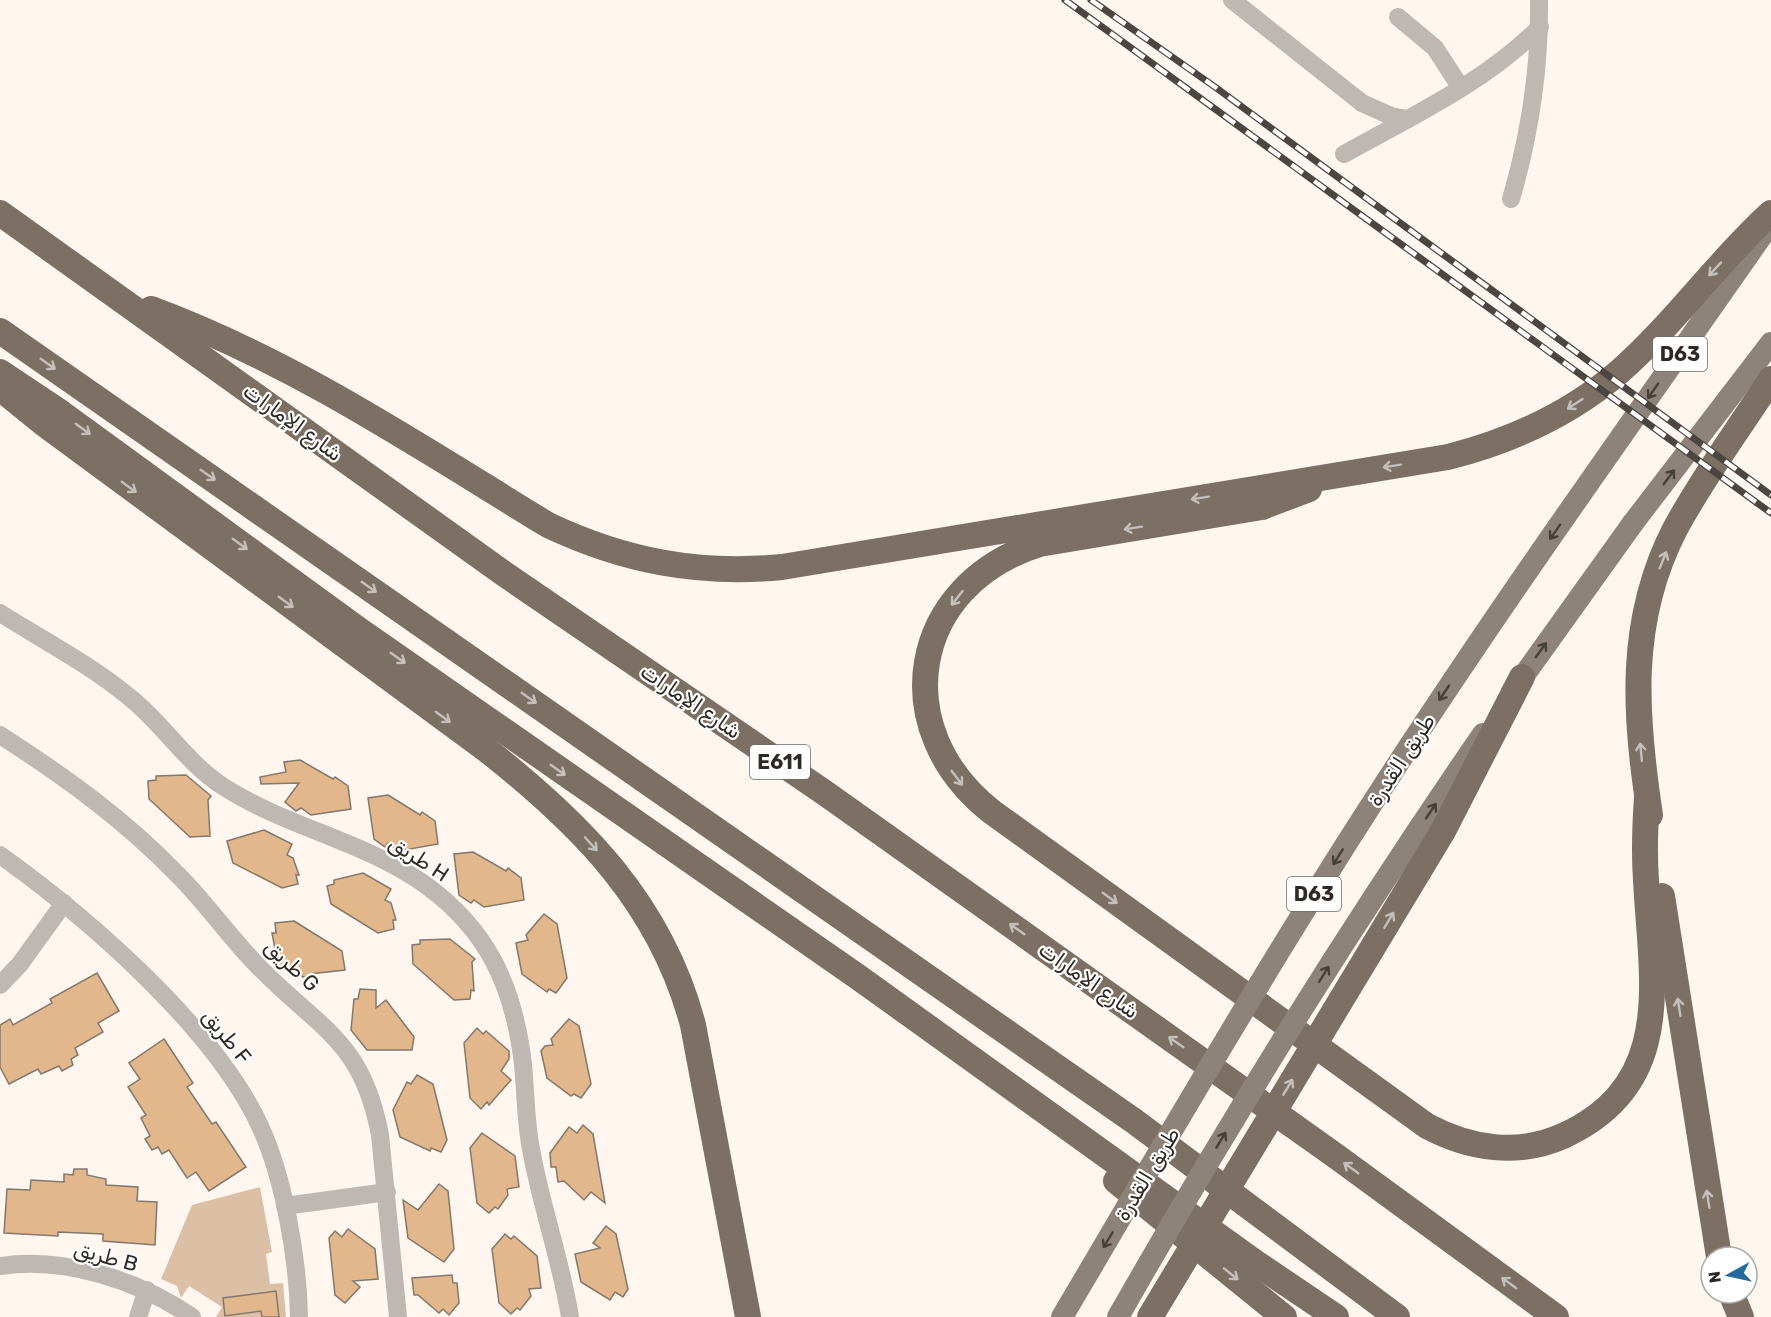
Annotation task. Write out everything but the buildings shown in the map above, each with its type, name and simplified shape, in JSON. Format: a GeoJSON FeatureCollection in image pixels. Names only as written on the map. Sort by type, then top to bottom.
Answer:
{"type":"FeatureCollection","features":[{"type":"Feature","properties":{"kind":"highway","name":"شارع الإمارات"},"geometry":{"type":"LineString","coordinates":[[0,213],[503,573],[845,807],[1333,1154],[1556,1317]]}},
{"type":"Feature","properties":{"kind":"highway"},"geometry":{"type":"LineString","coordinates":[[117,297],[199,329],[285,370],[375,420],[548,525],[611,552],[679,567],[748,570],[782,567],[1474,450],[1526,431],[1574,405],[1618,372],[1639,354],[1717,267],[1771,213]]}},
{"type":"Feature","properties":{"kind":"highway"},"geometry":{"type":"LineString","coordinates":[[0,331],[1134,1121],[1398,1317]]}},
{"type":"Feature","properties":{"kind":"highway"},"geometry":{"type":"LineString","coordinates":[[0,372],[57,410],[359,630],[858,977],[1256,1263],[1336,1317]]}},
{"type":"Feature","properties":{"kind":"highway"},"geometry":{"type":"LineString","coordinates":[[1717,1245],[1647,798],[1637,716],[1638,668],[1644,621],[1657,575],[1674,531],[1698,490],[1771,379]]}},
{"type":"Feature","properties":{"kind":"highway"},"geometry":{"type":"LineString","coordinates":[[0,386],[43,423],[532,785],[603,857],[650,920],[686,996],[748,1317]]}},
{"type":"Feature","properties":{"kind":"highway"},"geometry":{"type":"LineString","coordinates":[[1329,476],[1293,497],[1262,507],[1039,544],[1016,551],[974,578],[944,617],[934,639],[926,678],[927,711],[933,735],[956,779],[992,812],[1411,1115],[1444,1135],[1462,1142],[1500,1148],[1520,1147],[1548,1141],[1590,1121],[1616,1097],[1644,1052],[1654,999],[1645,860],[1647,798]]}},
{"type":"Feature","properties":{"kind":"highway"},"geometry":{"type":"LineString","coordinates":[[1150,1317],[1443,831],[1522,677]]}},
{"type":"Feature","properties":{"kind":"highway"},"geometry":{"type":"LineString","coordinates":[[858,977],[908,1032],[1105,1172],[1284,1317]]}},
{"type":"Feature","properties":{"kind":"main road","name":"طريق القدرة"},"geometry":{"type":"LineString","coordinates":[[1062,1317],[1235,1023],[1346,844],[1442,696],[1771,223]]}},
{"type":"Feature","properties":{"kind":"main road","name":"D63"},"geometry":{"type":"LineString","coordinates":[[1118,1317],[1228,1129],[1334,957],[1522,677],[1633,523],[1771,344]]}},
{"type":"Feature","properties":{"kind":"street"},"geometry":{"type":"LineString","coordinates":[[1232,0],[1362,104],[1391,116],[1407,119]]}},
{"type":"Feature","properties":{"kind":"street"},"geometry":{"type":"LineString","coordinates":[[1511,199],[1530,120],[1540,27],[1539,0]]}},
{"type":"Feature","properties":{"kind":"street"},"geometry":{"type":"LineString","coordinates":[[1398,17],[1436,48],[1461,88]]}},
{"type":"Feature","properties":{"kind":"street"},"geometry":{"type":"LineString","coordinates":[[1344,154],[1499,65],[1540,27]]}},
{"type":"Feature","properties":{"kind":"street","name":"طريق H"},"geometry":{"type":"LineString","coordinates":[[0,613],[130,696],[191,761],[222,786],[255,805],[381,857],[427,887],[470,924],[498,965],[514,1011],[522,1057],[530,1147],[570,1317]]}},
{"type":"Feature","properties":{"kind":"street","name":"طريق G"},"geometry":{"type":"LineString","coordinates":[[0,735],[71,782],[127,826],[179,875],[255,964],[328,1029],[348,1052],[364,1078],[374,1106],[387,1192],[398,1317]]}},
{"type":"Feature","properties":{"kind":"street","name":"طريق F"},"geometry":{"type":"LineString","coordinates":[[0,855],[64,903],[164,996],[237,1085],[260,1126],[279,1177],[285,1206],[299,1317]]}},
{"type":"Feature","properties":{"kind":"street"},"geometry":{"type":"LineString","coordinates":[[0,985],[21,964],[64,903]]}},
{"type":"Feature","properties":{"kind":"street"},"geometry":{"type":"LineString","coordinates":[[285,1206],[387,1192]]}},
{"type":"Feature","properties":{"kind":"street","name":"طريق B"},"geometry":{"type":"LineString","coordinates":[[0,1266],[57,1266],[103,1275],[147,1290],[192,1317]]}},
{"type":"Feature","properties":{"kind":"street"},"geometry":{"type":"LineString","coordinates":[[138,1317],[147,1290]]}},
{"type":"Feature","properties":{"kind":"shaded area"},"geometry":{"type":"Polygon","coordinates":[[[260,1187],[272,1252],[266,1254],[270,1284],[283,1283],[286,1317],[216,1317],[222,1307],[189,1286],[181,1298],[177,1286],[161,1279],[192,1205],[260,1187]]]}},
{"type":"Feature","properties":{"kind":"railway"},"geometry":{"type":"LineString","coordinates":[[1065,0],[1771,513]]}},
{"type":"Feature","properties":{"kind":"railway"},"geometry":{"type":"LineString","coordinates":[[1091,0],[1215,87],[1771,495]]}}]}
